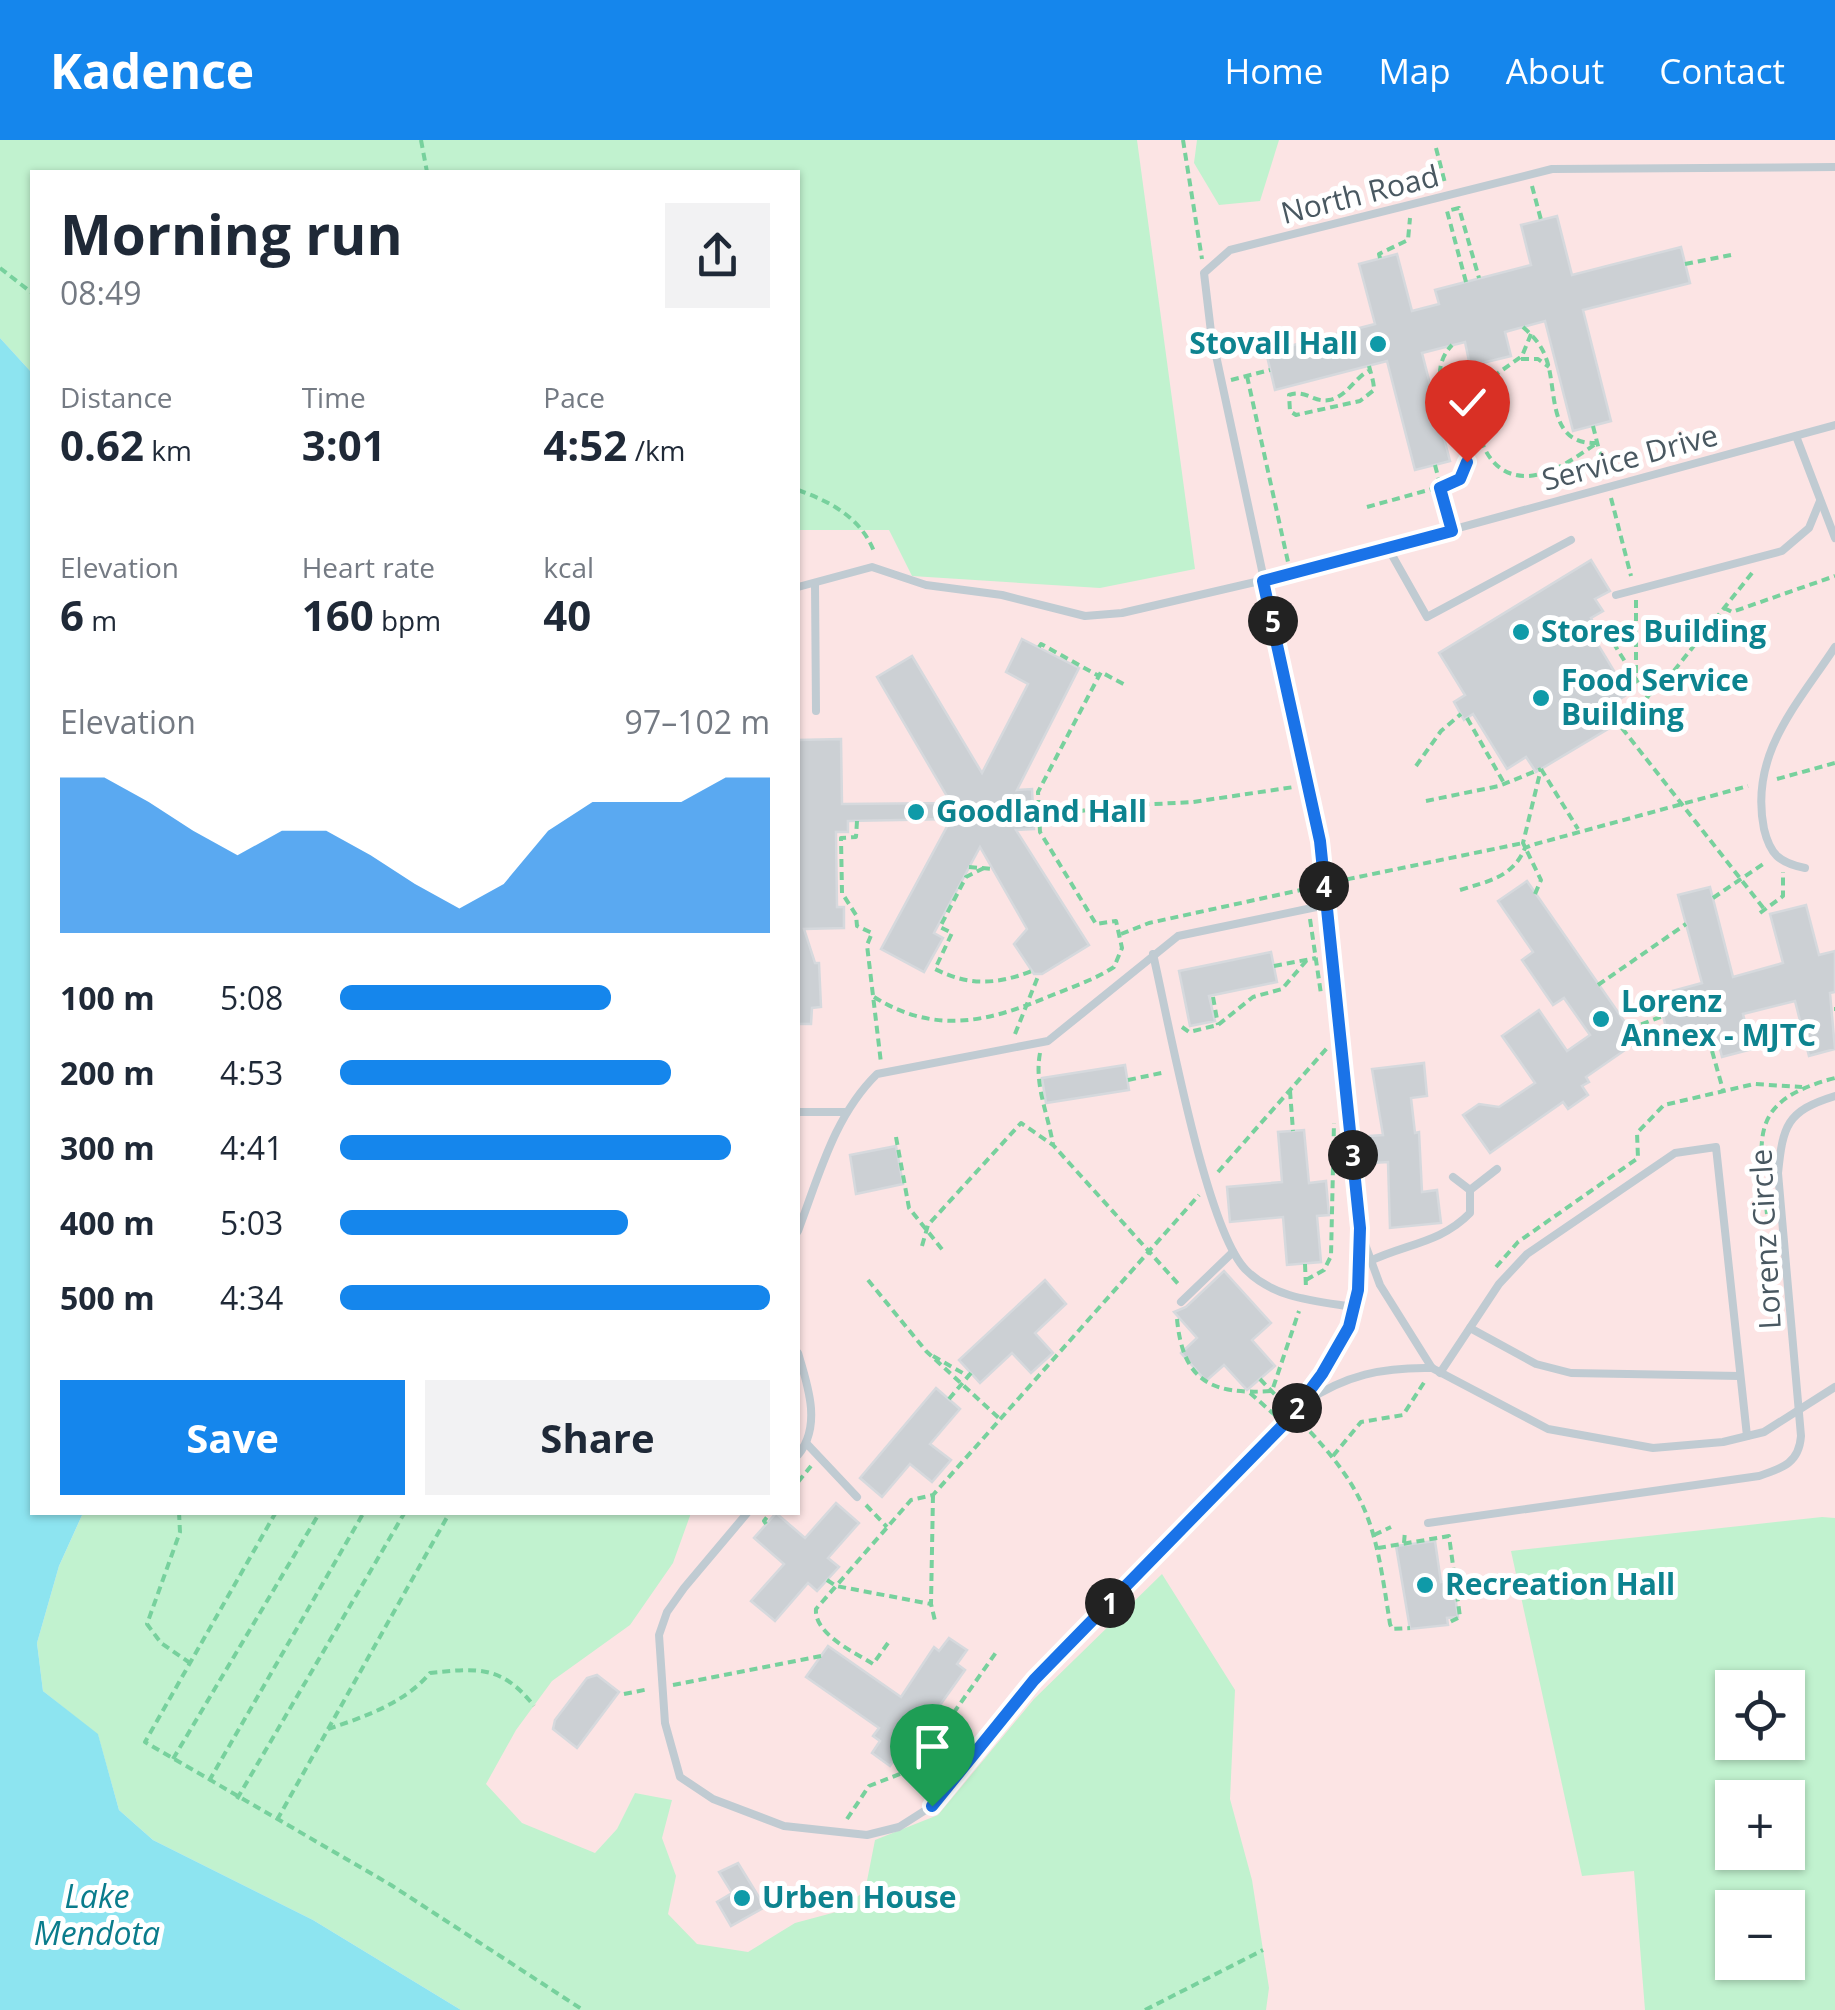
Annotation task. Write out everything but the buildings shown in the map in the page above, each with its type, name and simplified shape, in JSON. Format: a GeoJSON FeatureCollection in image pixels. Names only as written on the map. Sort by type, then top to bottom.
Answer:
{"type":"FeatureCollection","features":[{"type":"Feature","properties":{"kind":"lane","name":"North Road"},"geometry":{"type":"LineString","coordinates":[[1204,274],[1230,250],[1552,170],[1835,167]]}},
{"type":"Feature","properties":{"kind":"lane"},"geometry":{"type":"LineString","coordinates":[[746,1515],[667,1612],[660,1635],[660,1687],[669,1746],[686,1783],[755,1818],[806,1831],[886,1832],[932,1806],[1034,1680],[1284,1424],[1340,1345],[1354,1307],[1360,1228],[1326,906],[1309,785],[1221,382],[1204,274]]}},
{"type":"Feature","properties":{"kind":"lane","name":"Service Drive"},"geometry":{"type":"LineString","coordinates":[[800,586],[872,567],[926,584],[1002,595],[1085,616],[1122,613],[1290,574],[1835,425]]}},
{"type":"Feature","properties":{"kind":"lane"},"geometry":{"type":"LineString","coordinates":[[1796,436],[1835,538]]}},
{"type":"Feature","properties":{"kind":"lane"},"geometry":{"type":"LineString","coordinates":[[1616,595],[1756,559],[1799,540],[1820,501]]}},
{"type":"Feature","properties":{"kind":"lane"},"geometry":{"type":"LineString","coordinates":[[1388,548],[1427,617],[1571,540]]}},
{"type":"Feature","properties":{"kind":"lane"},"geometry":{"type":"LineString","coordinates":[[815,584],[816,712]]}},
{"type":"Feature","properties":{"kind":"lane"},"geometry":{"type":"LineString","coordinates":[[1804,868],[1783,863],[1773,855],[1761,812],[1761,783],[1773,739],[1835,647]]}},
{"type":"Feature","properties":{"kind":"lane"},"geometry":{"type":"LineString","coordinates":[[800,1226],[846,1112],[857,1094],[882,1073],[1042,1043],[1178,936],[1326,906]]}},
{"type":"Feature","properties":{"kind":"lane"},"geometry":{"type":"LineString","coordinates":[[1153,954],[1208,1184],[1233,1252],[1247,1271],[1267,1285],[1304,1298],[1354,1307]]}},
{"type":"Feature","properties":{"kind":"lane","name":"Lorenz Circle"},"geometry":{"type":"LineString","coordinates":[[1428,1523],[1759,1476],[1779,1469],[1800,1453],[1800,1410],[1778,1174],[1782,1134],[1801,1111],[1835,1096]]}},
{"type":"Feature","properties":{"kind":"lane"},"geometry":{"type":"LineString","coordinates":[[800,1112],[846,1112]]}},
{"type":"Feature","properties":{"kind":"lane"},"geometry":{"type":"LineString","coordinates":[[1436,1371],[1499,1284],[1526,1254],[1675,1153],[1716,1147],[1746,1436]]}},
{"type":"Feature","properties":{"kind":"lane"},"geometry":{"type":"LineString","coordinates":[[1470,1190],[1497,1169]]}},
{"type":"Feature","properties":{"kind":"lane"},"geometry":{"type":"LineString","coordinates":[[1453,1177],[1470,1190]]}},
{"type":"Feature","properties":{"kind":"lane"},"geometry":{"type":"LineString","coordinates":[[1370,1260],[1393,1250],[1421,1246],[1457,1226],[1470,1214],[1470,1190]]}},
{"type":"Feature","properties":{"kind":"lane"},"geometry":{"type":"LineString","coordinates":[[1360,1228],[1380,1285],[1436,1371],[1514,1413],[1576,1437],[1653,1448],[1746,1436],[1764,1432],[1835,1387]]}},
{"type":"Feature","properties":{"kind":"lane"},"geometry":{"type":"LineString","coordinates":[[1184,1297],[1233,1252]]}},
{"type":"Feature","properties":{"kind":"lane"},"geometry":{"type":"LineString","coordinates":[[1470,1328],[1536,1364],[1571,1373],[1740,1376]]}},
{"type":"Feature","properties":{"kind":"lane"},"geometry":{"type":"LineString","coordinates":[[800,1361],[810,1402],[807,1444],[800,1453]]}},
{"type":"Feature","properties":{"kind":"lane"},"geometry":{"type":"LineString","coordinates":[[1294,1410],[1327,1388],[1365,1373],[1436,1371]]}},
{"type":"Feature","properties":{"kind":"lane"},"geometry":{"type":"LineString","coordinates":[[807,1444],[858,1497]]}},
{"type":"Feature","properties":{"kind":"path"},"geometry":{"type":"LineString","coordinates":[[421,140],[426,170]]}},
{"type":"Feature","properties":{"kind":"path"},"geometry":{"type":"LineString","coordinates":[[1183,140],[1204,274]]}},
{"type":"Feature","properties":{"kind":"path"},"geometry":{"type":"LineString","coordinates":[[1436,148],[1453,210]]}},
{"type":"Feature","properties":{"kind":"path"},"geometry":{"type":"LineString","coordinates":[[1530,174],[1541,220]]}},
{"type":"Feature","properties":{"kind":"path"},"geometry":{"type":"LineString","coordinates":[[1380,258],[1378,254],[1408,240],[1408,206]]}},
{"type":"Feature","properties":{"kind":"path"},"geometry":{"type":"LineString","coordinates":[[1466,282],[1447,212],[1459,208],[1478,278]]}},
{"type":"Feature","properties":{"kind":"path"},"geometry":{"type":"LineString","coordinates":[[1685,264],[1731,255]]}},
{"type":"Feature","properties":{"kind":"path"},"geometry":{"type":"LineString","coordinates":[[0,268],[30,291]]}},
{"type":"Feature","properties":{"kind":"path"},"geometry":{"type":"LineString","coordinates":[[1522,327],[1531,334],[1549,366],[1557,418],[1578,441],[1597,443]]}},
{"type":"Feature","properties":{"kind":"path"},"geometry":{"type":"LineString","coordinates":[[1442,382],[1480,386],[1519,359],[1531,334]]}},
{"type":"Feature","properties":{"kind":"path"},"geometry":{"type":"LineString","coordinates":[[1367,507],[1460,479],[1467,462],[1442,382],[1443,358],[1452,346]]}},
{"type":"Feature","properties":{"kind":"path"},"geometry":{"type":"LineString","coordinates":[[1519,359],[1538,359],[1549,366]]}},
{"type":"Feature","properties":{"kind":"path"},"geometry":{"type":"LineString","coordinates":[[1370,368],[1374,390],[1360,402],[1296,415],[1290,411],[1289,395],[1306,392],[1320,400],[1334,399],[1370,368]]}},
{"type":"Feature","properties":{"kind":"path"},"geometry":{"type":"LineString","coordinates":[[1221,382],[1270,370]]}},
{"type":"Feature","properties":{"kind":"path"},"geometry":{"type":"LineString","coordinates":[[1247,376],[1290,574]]}},
{"type":"Feature","properties":{"kind":"path"},"geometry":{"type":"LineString","coordinates":[[1480,386],[1476,432],[1486,452],[1516,475],[1559,467],[1597,443]]}},
{"type":"Feature","properties":{"kind":"path"},"geometry":{"type":"LineString","coordinates":[[1592,426],[1635,590],[1636,678]]}},
{"type":"Feature","properties":{"kind":"path"},"geometry":{"type":"LineString","coordinates":[[1435,465],[1452,531]]}},
{"type":"Feature","properties":{"kind":"path"},"geometry":{"type":"LineString","coordinates":[[800,491],[834,502],[870,539],[876,557]]}},
{"type":"Feature","properties":{"kind":"path"},"geometry":{"type":"LineString","coordinates":[[1756,559],[1754,570],[1648,699],[1618,723],[1762,911],[1782,896],[1783,863]]}},
{"type":"Feature","properties":{"kind":"path"},"geometry":{"type":"LineString","coordinates":[[1724,608],[1732,612],[1835,576]]}},
{"type":"Feature","properties":{"kind":"path"},"geometry":{"type":"LineString","coordinates":[[1598,630],[1603,626],[1648,699]]}},
{"type":"Feature","properties":{"kind":"path"},"geometry":{"type":"LineString","coordinates":[[1038,648],[1041,644],[1099,676]]}},
{"type":"Feature","properties":{"kind":"path"},"geometry":{"type":"LineString","coordinates":[[874,996],[900,1011],[946,1022],[982,1022],[1109,970],[1122,948],[1116,921],[1096,924],[1045,841],[1039,820],[1039,784],[1101,672],[1128,686]]}},
{"type":"Feature","properties":{"kind":"path"},"geometry":{"type":"LineString","coordinates":[[1416,766],[1441,731],[1461,714]]}},
{"type":"Feature","properties":{"kind":"path"},"geometry":{"type":"LineString","coordinates":[[1467,718],[1504,784]]}},
{"type":"Feature","properties":{"kind":"path"},"geometry":{"type":"LineString","coordinates":[[1460,890],[1501,877],[1518,866],[1525,848],[1578,830],[1835,763]]}},
{"type":"Feature","properties":{"kind":"path"},"geometry":{"type":"LineString","coordinates":[[1541,769],[1578,830]]}},
{"type":"Feature","properties":{"kind":"path"},"geometry":{"type":"LineString","coordinates":[[1426,800],[1504,784],[1541,769]]}},
{"type":"Feature","properties":{"kind":"path"},"geometry":{"type":"LineString","coordinates":[[1535,894],[1541,880],[1522,843],[1541,769]]}},
{"type":"Feature","properties":{"kind":"path"},"geometry":{"type":"LineString","coordinates":[[1039,820],[1100,807],[1192,802],[1309,785]]}},
{"type":"Feature","properties":{"kind":"path"},"geometry":{"type":"LineString","coordinates":[[857,821],[856,837],[841,838],[842,893],[856,915],[857,926],[872,933],[867,945],[882,1073]]}},
{"type":"Feature","properties":{"kind":"path"},"geometry":{"type":"LineString","coordinates":[[1712,898],[1742,881],[1773,855]]}},
{"type":"Feature","properties":{"kind":"path"},"geometry":{"type":"LineString","coordinates":[[969,867],[993,868]]}},
{"type":"Feature","properties":{"kind":"path"},"geometry":{"type":"LineString","coordinates":[[984,868],[966,877],[940,927],[952,933],[940,950],[935,969],[974,983],[1008,980],[1032,971]]}},
{"type":"Feature","properties":{"kind":"path"},"geometry":{"type":"LineString","coordinates":[[1309,908],[1324,1012]]}},
{"type":"Feature","properties":{"kind":"path"},"geometry":{"type":"LineString","coordinates":[[1598,985],[1686,924]]}},
{"type":"Feature","properties":{"kind":"path"},"geometry":{"type":"LineString","coordinates":[[1274,966],[1316,958]]}},
{"type":"Feature","properties":{"kind":"path"},"geometry":{"type":"LineString","coordinates":[[1169,1020],[1189,1032],[1218,1025],[1253,996],[1282,989],[1307,960]]}},
{"type":"Feature","properties":{"kind":"path"},"geometry":{"type":"LineString","coordinates":[[1012,1051],[1012,1038],[1039,974]]}},
{"type":"Feature","properties":{"kind":"path"},"geometry":{"type":"LineString","coordinates":[[1213,998],[1218,1025]]}},
{"type":"Feature","properties":{"kind":"path"},"geometry":{"type":"LineString","coordinates":[[1629,1028],[1663,1016]]}},
{"type":"Feature","properties":{"kind":"path"},"geometry":{"type":"LineString","coordinates":[[1705,1026],[1723,1090]]}},
{"type":"Feature","properties":{"kind":"path"},"geometry":{"type":"LineString","coordinates":[[1042,1043],[1038,1084],[1047,1107],[1053,1145]]}},
{"type":"Feature","properties":{"kind":"path"},"geometry":{"type":"LineString","coordinates":[[888,1643],[873,1664],[830,1637],[814,1615],[911,1500],[933,1494],[1001,1420],[1328,1047],[1341,1044]]}},
{"type":"Feature","properties":{"kind":"path"},"geometry":{"type":"LineString","coordinates":[[1328,1047],[1330,1061]]}},
{"type":"Feature","properties":{"kind":"path"},"geometry":{"type":"LineString","coordinates":[[1128,1080],[1181,1069]]}},
{"type":"Feature","properties":{"kind":"path"},"geometry":{"type":"LineString","coordinates":[[1290,1091],[1293,1131]]}},
{"type":"Feature","properties":{"kind":"path"},"geometry":{"type":"LineString","coordinates":[[1306,1280],[1324,1270],[1330,1256],[1334,1116]]}},
{"type":"Feature","properties":{"kind":"path"},"geometry":{"type":"LineString","coordinates":[[922,1246],[924,1231],[1020,1123],[1053,1145],[1150,1251],[1184,1297]]}},
{"type":"Feature","properties":{"kind":"path"},"geometry":{"type":"LineString","coordinates":[[896,1137],[909,1208],[945,1254]]}},
{"type":"Feature","properties":{"kind":"path"},"geometry":{"type":"LineString","coordinates":[[1272,1392],[1304,1298],[1305,1264]]}},
{"type":"Feature","properties":{"kind":"path"},"geometry":{"type":"LineString","coordinates":[[868,1280],[908,1334],[1001,1420]]}},
{"type":"Feature","properties":{"kind":"path"},"geometry":{"type":"LineString","coordinates":[[1177,1320],[1180,1356],[1207,1384],[1272,1392]]}},
{"type":"Feature","properties":{"kind":"path"},"geometry":{"type":"LineString","coordinates":[[926,1351],[969,1374],[949,1399]]}},
{"type":"Feature","properties":{"kind":"path"},"geometry":{"type":"LineString","coordinates":[[1260,1379],[1294,1410],[1351,1478],[1378,1548],[1392,1629],[1410,1628]]}},
{"type":"Feature","properties":{"kind":"path"},"geometry":{"type":"LineString","coordinates":[[1250,1392],[1284,1424]]}},
{"type":"Feature","properties":{"kind":"path"},"geometry":{"type":"LineString","coordinates":[[800,1480],[819,1457]]}},
{"type":"Feature","properties":{"kind":"path"},"geometry":{"type":"LineString","coordinates":[[933,1494],[931,1604],[935,1621]]}},
{"type":"Feature","properties":{"kind":"path"},"geometry":{"type":"LineString","coordinates":[[858,1497],[888,1527]]}},
{"type":"Feature","properties":{"kind":"path"},"geometry":{"type":"LineString","coordinates":[[179,1515],[180,1532],[146,1624],[161,1644],[190,1663]]}},
{"type":"Feature","properties":{"kind":"path"},"geometry":{"type":"LineString","coordinates":[[274,1515],[145,1742],[237,1799],[391,1885],[583,2010]]}},
{"type":"Feature","properties":{"kind":"path"},"geometry":{"type":"LineString","coordinates":[[173,1759],[318,1515]]}},
{"type":"Feature","properties":{"kind":"path"},"geometry":{"type":"LineString","coordinates":[[209,1781],[362,1515]]}},
{"type":"Feature","properties":{"kind":"path"},"geometry":{"type":"LineString","coordinates":[[237,1799],[403,1515]]}},
{"type":"Feature","properties":{"kind":"path"},"geometry":{"type":"LineString","coordinates":[[277,1820],[448,1515]]}},
{"type":"Feature","properties":{"kind":"path"},"geometry":{"type":"LineString","coordinates":[[766,1524],[769,1515]]}},
{"type":"Feature","properties":{"kind":"path"},"geometry":{"type":"LineString","coordinates":[[1374,1535],[1391,1527]]}},
{"type":"Feature","properties":{"kind":"path"},"geometry":{"type":"LineString","coordinates":[[1404,1543],[1405,1530]]}},
{"type":"Feature","properties":{"kind":"path"},"geometry":{"type":"LineString","coordinates":[[1378,1548],[1449,1536],[1460,1618],[1448,1622]]}},
{"type":"Feature","properties":{"kind":"path"},"geometry":{"type":"LineString","coordinates":[[1444,1576],[1453,1568]]}},
{"type":"Feature","properties":{"kind":"path"},"geometry":{"type":"LineString","coordinates":[[828,1580],[836,1586],[931,1604]]}},
{"type":"Feature","properties":{"kind":"path"},"geometry":{"type":"LineString","coordinates":[[838,1831],[869,1786],[915,1768],[997,1651]]}},
{"type":"Feature","properties":{"kind":"path"},"geometry":{"type":"LineString","coordinates":[[624,1694],[821,1656]]}},
{"type":"Feature","properties":{"kind":"path"},"geometry":{"type":"LineString","coordinates":[[328,1730],[364,1717],[417,1689],[430,1673],[457,1670],[503,1675],[534,1706]]}},
{"type":"Feature","properties":{"kind":"path"},"geometry":{"type":"LineString","coordinates":[[1146,2010],[1263,1950]]}},
{"type":"Feature","properties":{"kind":"shaded area"},"geometry":{"type":"Polygon","coordinates":[[[0,140],[1835,140],[1835,2010],[461,2010],[80,1520],[82,1515],[800,1515],[800,170],[30,170],[30,371],[0,338],[0,140]]]}},
{"type":"Feature","properties":{"kind":"green space"},"geometry":{"type":"Polygon","coordinates":[[[0,140],[1137,140],[1195,569],[1100,588],[912,576],[889,530],[800,530],[800,170],[30,170],[30,371],[0,338],[0,140]]]}},
{"type":"Feature","properties":{"kind":"green space"},"geometry":{"type":"Polygon","coordinates":[[[1197,140],[1279,140],[1260,201],[1219,205],[1194,163],[1197,140]]]}},
{"type":"Feature","properties":{"kind":"green space"},"geometry":{"type":"Polygon","coordinates":[[[82,1515],[690,1515],[673,1563],[630,1625],[552,1681],[516,1730],[486,1784],[522,1823],[595,1853],[617,1829],[635,1793],[672,1800],[662,1838],[676,1876],[668,1914],[697,1944],[748,1952],[795,1923],[836,1912],[865,1891],[875,1840],[938,1815],[1034,1699],[1162,1574],[1235,1690],[1230,1799],[1252,1880],[1269,1988],[1266,2010],[461,2010],[313,1920],[153,1840],[119,1810],[98,1735],[43,1691],[37,1643],[59,1566],[82,1515]]]}},
{"type":"Feature","properties":{"kind":"green space"},"geometry":{"type":"Polygon","coordinates":[[[1835,1518],[1835,2010],[1645,2010],[1634,1871],[1582,1876],[1511,1551],[1835,1518]]]}},
{"type":"Feature","properties":{"kind":"water","name":"Lake Mendota"},"geometry":{"type":"Polygon","coordinates":[[[0,338],[30,371],[30,1515],[82,1515],[59,1566],[37,1643],[43,1691],[98,1734],[119,1810],[153,1840],[313,1920],[461,2010],[0,2010],[0,338]]]}},
{"type":"Feature","properties":{"kind":"place","name":"Stovall Hall"},"geometry":{"type":"Point","coordinates":[1378,344]}},
{"type":"Feature","properties":{"kind":"place","name":"Stores Building"},"geometry":{"type":"Point","coordinates":[1521,632]}},
{"type":"Feature","properties":{"kind":"place","name":"Food Service Building"},"geometry":{"type":"Point","coordinates":[1541,698]}},
{"type":"Feature","properties":{"kind":"place","name":"Goodland Hall"},"geometry":{"type":"Point","coordinates":[916,812]}},
{"type":"Feature","properties":{"kind":"place","name":"Lorenz Annex - MJTC"},"geometry":{"type":"Point","coordinates":[1601,1019]}},
{"type":"Feature","properties":{"kind":"place","name":"Recreation Hall"},"geometry":{"type":"Point","coordinates":[1425,1585]}},
{"type":"Feature","properties":{"kind":"place","name":"Urben House"},"geometry":{"type":"Point","coordinates":[742,1898]}},
{"type":"Feature","properties":{"kind":"route"},"geometry":{"type":"LineString","coordinates":[[932,1806],[1034,1680],[1287,1421],[1322,1374],[1349,1327],[1358,1290],[1360,1228],[1320,841],[1263,581],[1452,531],[1440,488],[1460,479],[1467,462]]}}]}
